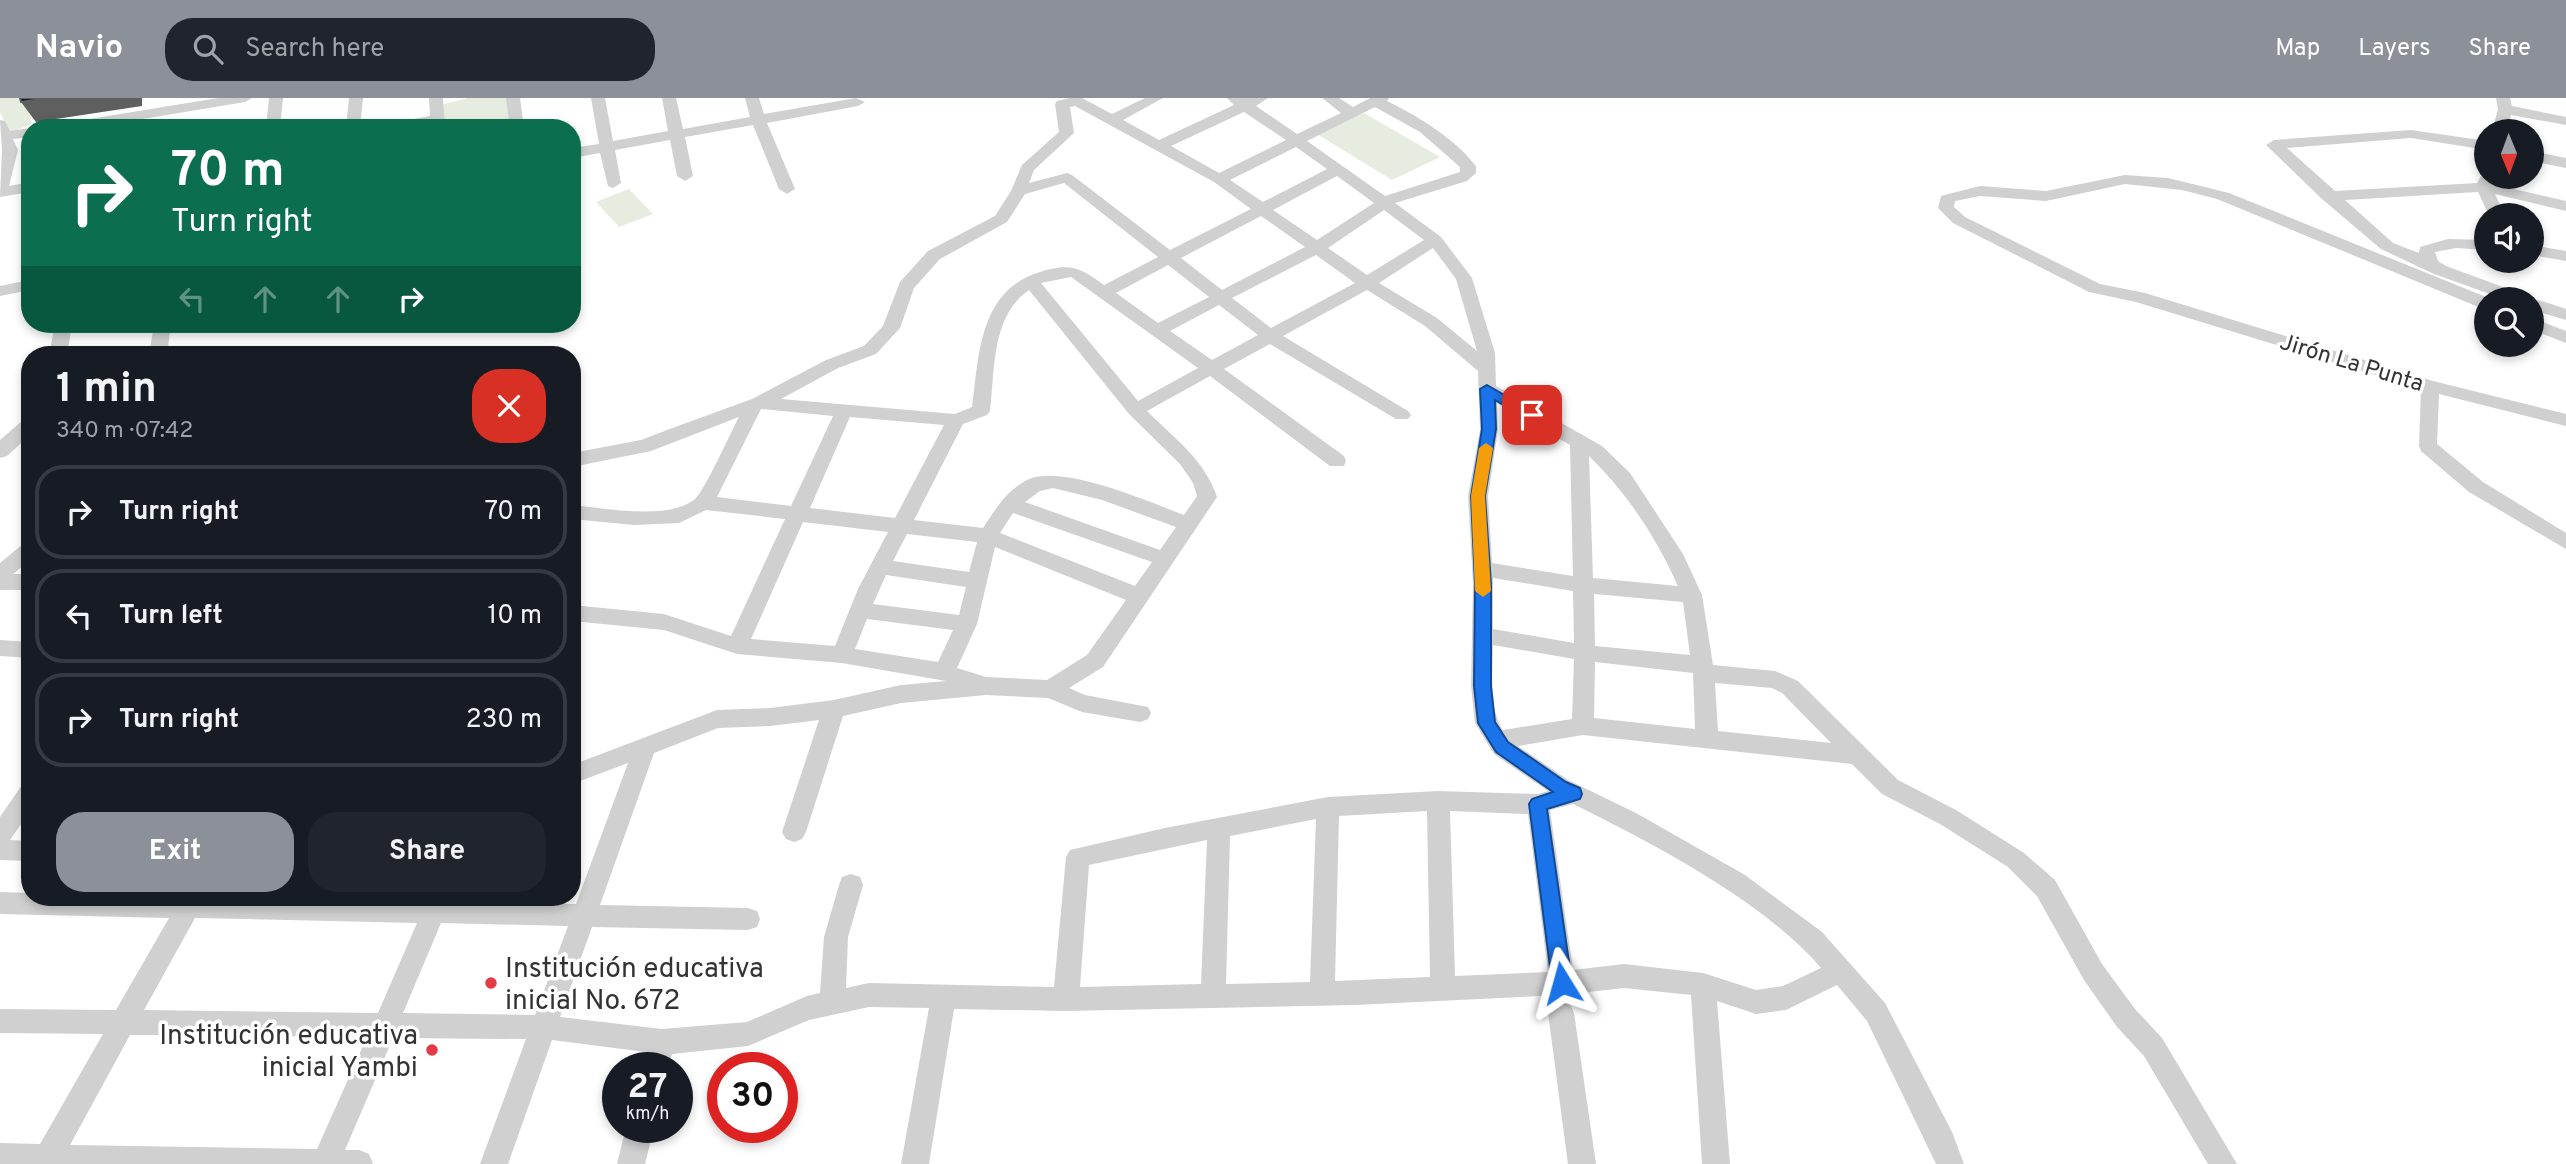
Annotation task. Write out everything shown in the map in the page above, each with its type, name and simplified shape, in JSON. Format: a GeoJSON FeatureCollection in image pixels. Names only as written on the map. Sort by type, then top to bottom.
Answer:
{"type":"FeatureCollection","features":[{"type":"Feature","properties":{"kind":"street"},"geometry":{"type":"LineString","coordinates":[[143,119],[195,111],[245,98]]}},
{"type":"Feature","properties":{"kind":"street"},"geometry":{"type":"LineString","coordinates":[[274,119],[276,98]]}},
{"type":"Feature","properties":{"kind":"street"},"geometry":{"type":"LineString","coordinates":[[354,119],[356,98]]}},
{"type":"Feature","properties":{"kind":"street"},"geometry":{"type":"LineString","coordinates":[[513,98],[516,119]]}},
{"type":"Feature","properties":{"kind":"street"},"geometry":{"type":"LineString","coordinates":[[598,98],[613,183]]}},
{"type":"Feature","properties":{"kind":"street"},"geometry":{"type":"LineString","coordinates":[[669,98],[685,176]]}},
{"type":"Feature","properties":{"kind":"street"},"geometry":{"type":"LineString","coordinates":[[752,98],[787,189]]}},
{"type":"Feature","properties":{"kind":"street"},"geometry":{"type":"LineString","coordinates":[[1112,120],[1156,98]]}},
{"type":"Feature","properties":{"kind":"street"},"geometry":{"type":"LineString","coordinates":[[1329,98],[1352,113]]}},
{"type":"Feature","properties":{"kind":"street"},"geometry":{"type":"LineString","coordinates":[[438,119],[440,100]]}},
{"type":"Feature","properties":{"kind":"street"},"geometry":{"type":"LineString","coordinates":[[1158,330],[1316,248],[1395,196],[1462,178],[1468,173],[1468,166],[1438,136],[1379,100],[1219,180]]}},
{"type":"Feature","properties":{"kind":"street"},"geometry":{"type":"LineString","coordinates":[[581,458],[644,446],[756,404],[832,364],[870,350],[891,328],[906,286],[934,255],[1001,219],[1019,191],[1027,168],[1067,133],[1062,104],[1077,101],[1219,180],[1367,283],[1431,322],[1487,379],[1595,452],[1623,478],[1675,559],[1692,595],[1703,669],[1707,738]]}},
{"type":"Feature","properties":{"kind":"street"},"geometry":{"type":"LineString","coordinates":[[1158,146],[1246,101],[1295,140],[1435,240],[1464,278],[1486,353],[1489,429],[1478,496],[1482,569],[1482,686],[1486,723],[1502,747],[1550,780],[1628,820],[1736,883],[1813,940],[1876,1012],[1942,1142],[1950,1164]]}},
{"type":"Feature","properties":{"kind":"street"},"geometry":{"type":"LineString","coordinates":[[581,151],[858,102]]}},
{"type":"Feature","properties":{"kind":"street"},"geometry":{"type":"LineString","coordinates":[[2504,103],[2566,121]]}},
{"type":"Feature","properties":{"kind":"street"},"geometry":{"type":"LineString","coordinates":[[21,131],[3,130],[10,150],[0,192],[21,188]]}},
{"type":"Feature","properties":{"kind":"street"},"geometry":{"type":"LineString","coordinates":[[2474,144],[2411,134],[2274,145],[2387,246],[2486,287]]}},
{"type":"Feature","properties":{"kind":"street"},"geometry":{"type":"LineString","coordinates":[[2544,158],[2566,163]]}},
{"type":"Feature","properties":{"kind":"street"},"geometry":{"type":"LineString","coordinates":[[1104,292],[1263,211],[1338,169]]}},
{"type":"Feature","properties":{"kind":"street"},"geometry":{"type":"LineString","coordinates":[[1019,191],[1067,177],[1270,336],[1402,415]]}},
{"type":"Feature","properties":{"kind":"street","name":"Jirón La Punta"},"geometry":{"type":"LineString","coordinates":[[2474,299],[2223,195],[2192,187],[2130,180],[2110,181],[2052,195],[1982,190],[1958,193],[1947,199],[1946,208],[1959,220],[2095,288],[2139,297],[2430,386],[2566,420]]}},
{"type":"Feature","properties":{"kind":"street"},"geometry":{"type":"LineString","coordinates":[[2328,196],[2474,183]]}},
{"type":"Feature","properties":{"kind":"street"},"geometry":{"type":"LineString","coordinates":[[2509,189],[2566,206]]}},
{"type":"Feature","properties":{"kind":"street"},"geometry":{"type":"LineString","coordinates":[[1135,410],[1367,283],[1435,240]]}},
{"type":"Feature","properties":{"kind":"street"},"geometry":{"type":"LineString","coordinates":[[2431,264],[2426,250],[2434,245],[2474,245]]}},
{"type":"Feature","properties":{"kind":"street"},"geometry":{"type":"LineString","coordinates":[[2544,252],[2566,256]]}},
{"type":"Feature","properties":{"kind":"street"},"geometry":{"type":"LineString","coordinates":[[756,404],[956,420],[981,411],[998,313],[1012,295],[1030,281],[1059,270],[1075,272],[1337,461]]}},
{"type":"Feature","properties":{"kind":"street"},"geometry":{"type":"LineString","coordinates":[[1030,281],[1058,312],[1135,410],[1194,466],[1204,483],[1208,497],[1095,661],[1051,689]]}},
{"type":"Feature","properties":{"kind":"street"},"geometry":{"type":"LineString","coordinates":[[0,292],[21,287]]}},
{"type":"Feature","properties":{"kind":"street"},"geometry":{"type":"LineString","coordinates":[[2544,308],[2566,315]]}},
{"type":"Feature","properties":{"kind":"street"},"geometry":{"type":"LineString","coordinates":[[2544,328],[2566,337]]}},
{"type":"Feature","properties":{"kind":"street"},"geometry":{"type":"LineString","coordinates":[[2430,386],[2428,446],[2444,463],[2472,485],[2566,542]]}},
{"type":"Feature","properties":{"kind":"street"},"geometry":{"type":"LineString","coordinates":[[704,503],[756,404]]}},
{"type":"Feature","properties":{"kind":"street"},"geometry":{"type":"LineString","coordinates":[[737,646],[845,411]]}},
{"type":"Feature","properties":{"kind":"street"},"geometry":{"type":"LineString","coordinates":[[842,654],[879,566],[956,420]]}},
{"type":"Feature","properties":{"kind":"street"},"geometry":{"type":"LineString","coordinates":[[0,451],[21,432]]}},
{"type":"Feature","properties":{"kind":"street"},"geometry":{"type":"LineString","coordinates":[[1579,441],[1585,653],[1583,726]]}},
{"type":"Feature","properties":{"kind":"street"},"geometry":{"type":"LineString","coordinates":[[944,672],[967,624],[988,537],[1009,504],[1034,485],[1053,481],[1105,494],[1187,524]]}},
{"type":"Feature","properties":{"kind":"street"},"geometry":{"type":"LineString","coordinates":[[581,513],[634,518],[679,516],[704,503],[988,537],[1138,596]]}},
{"type":"Feature","properties":{"kind":"street"},"geometry":{"type":"LineString","coordinates":[[1009,504],[1164,559]]}},
{"type":"Feature","properties":{"kind":"street"},"geometry":{"type":"LineString","coordinates":[[0,574],[21,556]]}},
{"type":"Feature","properties":{"kind":"street"},"geometry":{"type":"LineString","coordinates":[[879,566],[978,581]]}},
{"type":"Feature","properties":{"kind":"street"},"geometry":{"type":"LineString","coordinates":[[1482,569],[1583,584],[1692,595]]}},
{"type":"Feature","properties":{"kind":"street"},"geometry":{"type":"LineString","coordinates":[[0,582],[21,582]]}},
{"type":"Feature","properties":{"kind":"street"},"geometry":{"type":"LineString","coordinates":[[859,610],[967,624]]}},
{"type":"Feature","properties":{"kind":"street"},"geometry":{"type":"LineString","coordinates":[[581,614],[664,622],[737,646],[842,654],[944,672],[986,686]]}},
{"type":"Feature","properties":{"kind":"street"},"geometry":{"type":"LineString","coordinates":[[1483,635],[1585,653],[1775,680],[1790,687],[1890,787],[1948,817],[2005,853],[2046,888],[2093,972],[2126,1018],[2153,1047],[2223,1164]]}},
{"type":"Feature","properties":{"kind":"street"},"geometry":{"type":"LineString","coordinates":[[0,648],[21,649]]}},
{"type":"Feature","properties":{"kind":"street"},"geometry":{"type":"LineString","coordinates":[[581,772],[717,719],[770,717],[834,709],[901,694],[986,686],[1051,689],[1082,703],[1140,713]]}},
{"type":"Feature","properties":{"kind":"street"},"geometry":{"type":"LineString","coordinates":[[794,832],[834,709]]}},
{"type":"Feature","properties":{"kind":"street"},"geometry":{"type":"LineString","coordinates":[[1498,740],[1583,726],[1859,755]]}},
{"type":"Feature","properties":{"kind":"street"},"geometry":{"type":"LineString","coordinates":[[494,1164],[645,747]]}},
{"type":"Feature","properties":{"kind":"street"},"geometry":{"type":"LineString","coordinates":[[1066,999],[1078,858],[1328,807],[1438,801],[1538,804],[1574,794]]}},
{"type":"Feature","properties":{"kind":"street"},"geometry":{"type":"LineString","coordinates":[[1438,801],[1443,989]]}},
{"type":"Feature","properties":{"kind":"street"},"geometry":{"type":"LineString","coordinates":[[1538,804],[1562,983]]}},
{"type":"Feature","properties":{"kind":"street"},"geometry":{"type":"LineString","coordinates":[[0,836],[21,805]]}},
{"type":"Feature","properties":{"kind":"street"},"geometry":{"type":"LineString","coordinates":[[1322,992],[1328,807]]}},
{"type":"Feature","properties":{"kind":"street"},"geometry":{"type":"LineString","coordinates":[[1213,995],[1219,828]]}},
{"type":"Feature","properties":{"kind":"street"},"geometry":{"type":"LineString","coordinates":[[0,850],[21,851]]}},
{"type":"Feature","properties":{"kind":"street"},"geometry":{"type":"LineString","coordinates":[[832,1002],[836,937],[851,885]]}},
{"type":"Feature","properties":{"kind":"street"},"geometry":{"type":"LineString","coordinates":[[0,903],[21,903]]}},
{"type":"Feature","properties":{"kind":"street"},"geometry":{"type":"LineString","coordinates":[[46,1161],[188,906]]}},
{"type":"Feature","properties":{"kind":"street"},"geometry":{"type":"LineString","coordinates":[[325,1163],[438,906]]}},
{"type":"Feature","properties":{"kind":"street"},"geometry":{"type":"LineString","coordinates":[[453,906],[585,915],[748,919]]}},
{"type":"Feature","properties":{"kind":"street"},"geometry":{"type":"LineString","coordinates":[[0,1021],[544,1027],[662,1042],[748,1034],[807,1008],[869,995],[1066,999],[1354,993],[1562,983],[1624,976],[1703,985],[1756,1003],[1786,998],[1840,971]]}},
{"type":"Feature","properties":{"kind":"street"},"geometry":{"type":"LineString","coordinates":[[1703,985],[1716,1164]]}},
{"type":"Feature","properties":{"kind":"street"},"geometry":{"type":"LineString","coordinates":[[915,1164],[944,995]]}},
{"type":"Feature","properties":{"kind":"street"},"geometry":{"type":"LineString","coordinates":[[1561,1013],[1582,1164]]}},
{"type":"Feature","properties":{"kind":"street"},"geometry":{"type":"LineString","coordinates":[[659,1052],[662,1042]]}},
{"type":"Feature","properties":{"kind":"street"},"geometry":{"type":"LineString","coordinates":[[631,1164],[636,1143]]}},
{"type":"Feature","properties":{"kind":"street"},"geometry":{"type":"LineString","coordinates":[[0,1157],[46,1161],[359,1164]]}},
{"type":"Feature","properties":{"kind":"shaded area"},"geometry":{"type":"Polygon","coordinates":[[[0,98],[31,98],[31,119],[21,119],[21,128],[10,133],[0,112],[0,98]]]}},
{"type":"Feature","properties":{"kind":"shaded area"},"geometry":{"type":"Polygon","coordinates":[[[468,98],[510,98],[512,119],[441,119],[441,105],[468,98]]]}},
{"type":"Feature","properties":{"kind":"shaded area"},"geometry":{"type":"Polygon","coordinates":[[[1364,113],[1440,157],[1392,180],[1317,134],[1364,113]]]}},
{"type":"Feature","properties":{"kind":"shaded area"},"geometry":{"type":"Polygon","coordinates":[[[629,189],[653,214],[619,227],[596,202],[629,189]]]}},
{"type":"Feature","properties":{"kind":"building"},"geometry":{"type":"Polygon","coordinates":[[[20,98],[48,98],[21,102],[20,98]]]}},
{"type":"Feature","properties":{"kind":"slow traffic"},"geometry":{"type":"LineString","coordinates":[[1483,591],[1478,496],[1486,448]]}},
{"type":"Feature","properties":{"kind":"place","name":"Institución educativa inicial No. 672"},"geometry":{"type":"Point","coordinates":[491,983]}},
{"type":"Feature","properties":{"kind":"place","name":"Institución educativa inicial Yambi"},"geometry":{"type":"Point","coordinates":[432,1050]}},
{"type":"Feature","properties":{"kind":"route"},"geometry":{"type":"LineString","coordinates":[[1532,415],[1487,389],[1489,429],[1478,496],[1483,584],[1482,686],[1486,723],[1502,747],[1574,794],[1538,804],[1562,983]]}}]}
